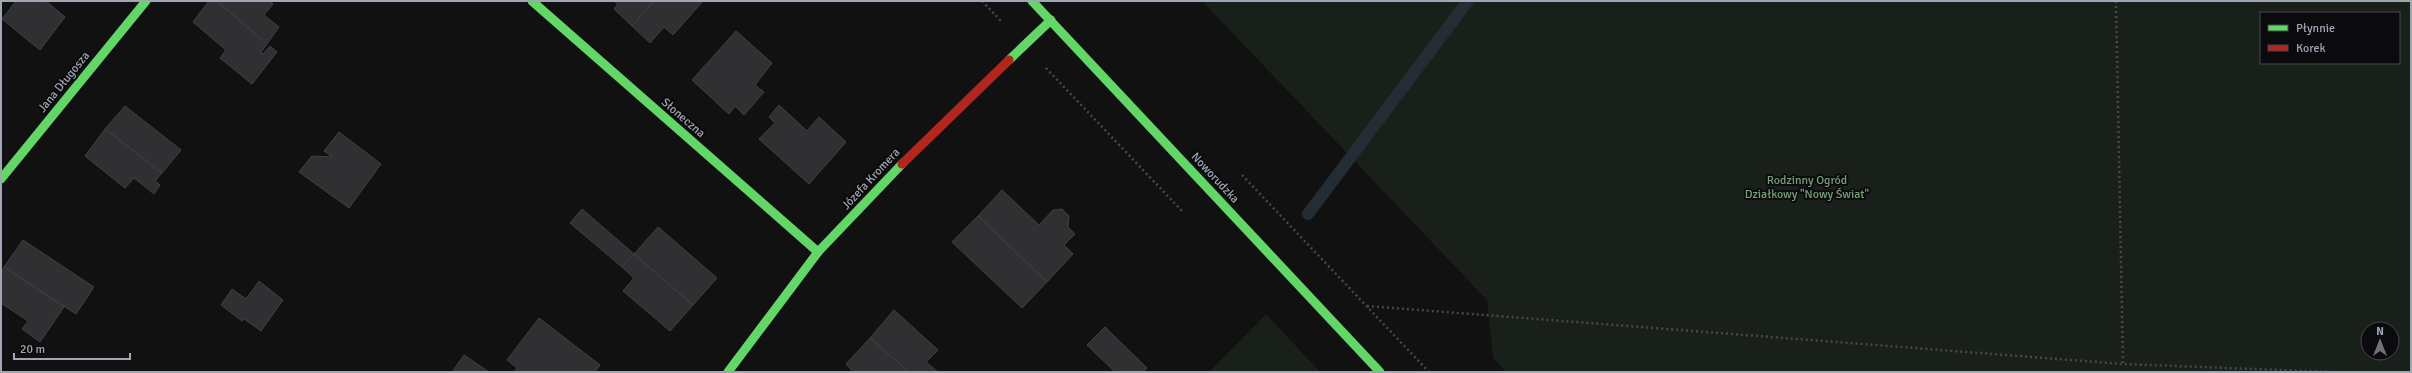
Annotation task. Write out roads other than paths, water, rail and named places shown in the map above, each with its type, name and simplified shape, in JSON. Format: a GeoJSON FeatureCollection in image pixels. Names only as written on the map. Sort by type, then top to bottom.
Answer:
{"type":"FeatureCollection","features":[{"type":"Feature","properties":{"kind":"street","name":"Jana Długosza"},"geometry":{"type":"LineString","coordinates":[[1,179],[146,1]]}},
{"type":"Feature","properties":{"kind":"street","name":"Słoneczna"},"geometry":{"type":"LineString","coordinates":[[532,1],[818,252]]}},
{"type":"Feature","properties":{"kind":"street","name":"Noworudzka"},"geometry":{"type":"LineString","coordinates":[[1032,1],[1380,372]]}},
{"type":"Feature","properties":{"kind":"street","name":"Józefa Kromera"},"geometry":{"type":"LineString","coordinates":[[728,372],[818,252],[917,148],[1050,20]]}},
{"type":"Feature","properties":{"kind":"waterway"},"geometry":{"type":"LineString","coordinates":[[1308,214],[1468,1]]}},
{"type":"Feature","properties":{"kind":"park label","name":"Rodzinny Ogród Działkowy \"Nowy Świat\""},"geometry":{"type":"Point","coordinates":[1807,187]}}]}
